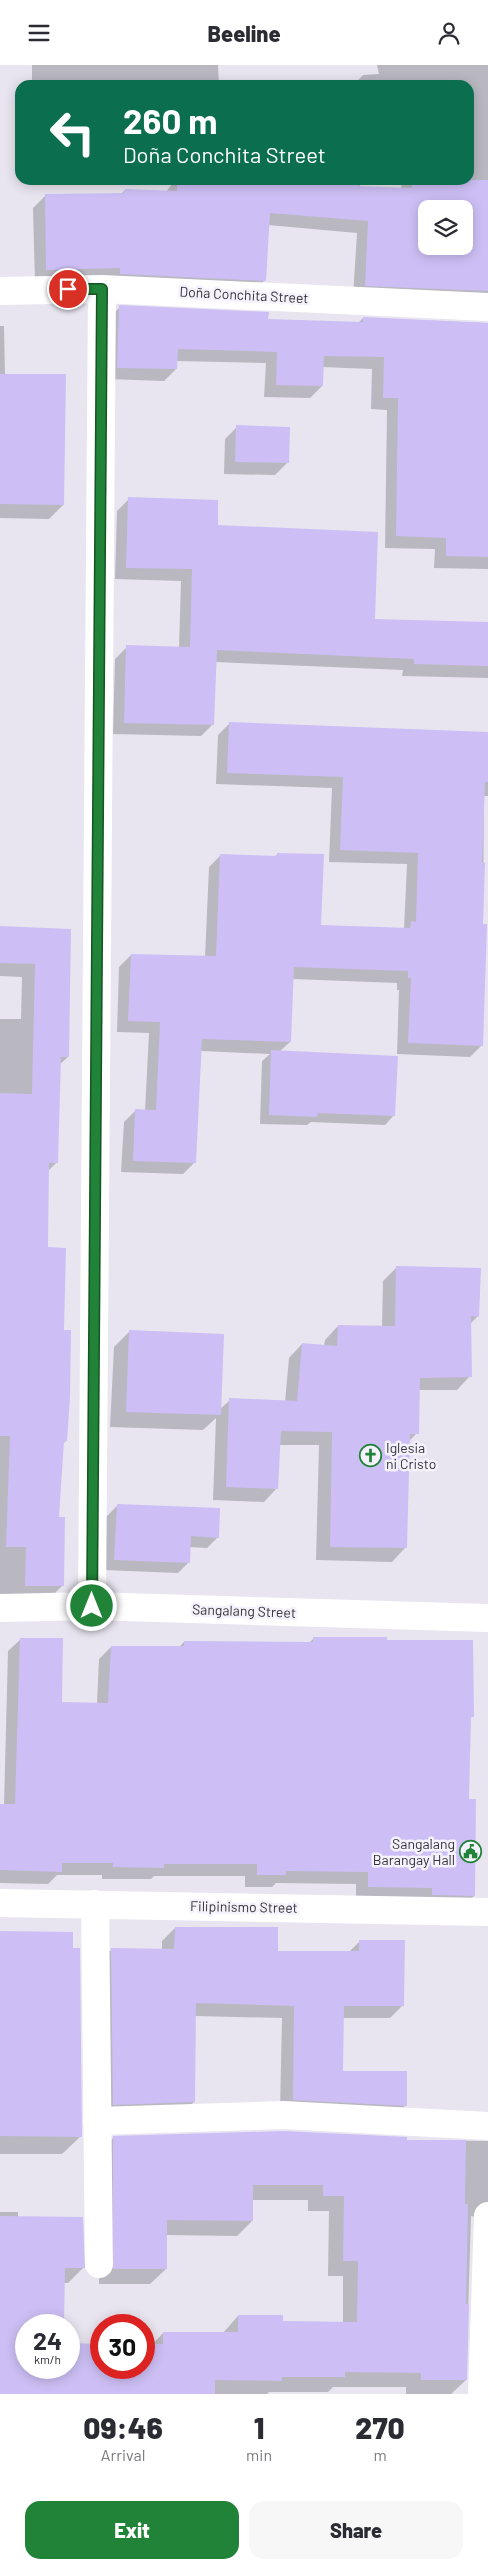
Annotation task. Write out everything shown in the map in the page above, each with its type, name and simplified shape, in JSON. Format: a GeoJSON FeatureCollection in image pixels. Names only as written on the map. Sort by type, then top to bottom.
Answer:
{"type":"FeatureCollection","features":[{"type":"Feature","properties":{"kind":"street","name":"Doña Conchita Street"},"geometry":{"type":"LineString","coordinates":[[0,291],[102,289],[488,307]]}},
{"type":"Feature","properties":{"kind":"street"},"geometry":{"type":"LineString","coordinates":[[92,1606],[102,289]]}},
{"type":"Feature","properties":{"kind":"street","name":"Sangalang Street"},"geometry":{"type":"LineString","coordinates":[[0,1608],[92,1606],[488,1618]]}},
{"type":"Feature","properties":{"kind":"street","name":"Filipinismo Street"},"geometry":{"type":"LineString","coordinates":[[0,1903],[488,1912]]}},
{"type":"Feature","properties":{"kind":"street"},"geometry":{"type":"LineString","coordinates":[[95,1904],[98,2264]]}},
{"type":"Feature","properties":{"kind":"street"},"geometry":{"type":"LineString","coordinates":[[97,2121],[284,2115],[488,2126]]}},
{"type":"Feature","properties":{"kind":"street"},"geometry":{"type":"LineString","coordinates":[[482,2394],[488,2216]]}},
{"type":"Feature","properties":{"kind":"building"},"geometry":{"type":"Polygon","coordinates":[[[474,180],[488,180],[488,291],[365,286],[368,221],[270,213],[266,281],[120,274],[120,268],[46,270],[45,194],[124,193],[125,189],[177,191],[177,185],[359,185],[412,188],[412,185],[474,185],[474,180]]]}},
{"type":"Feature","properties":{"kind":"building"},"geometry":{"type":"Polygon","coordinates":[[[119,305],[269,312],[268,319],[363,322],[363,317],[488,323],[488,557],[446,556],[446,538],[396,536],[398,398],[383,398],[384,357],[324,356],[323,386],[276,385],[277,352],[178,349],[177,369],[117,368],[119,305]]]}},
{"type":"Feature","properties":{"kind":"building"},"geometry":{"type":"Polygon","coordinates":[[[0,374],[66,374],[64,505],[0,504],[0,374]]]}},
{"type":"Feature","properties":{"kind":"building"},"geometry":{"type":"Polygon","coordinates":[[[236,425],[290,427],[289,463],[235,462],[236,425]]]}},
{"type":"Feature","properties":{"kind":"building"},"geometry":{"type":"Polygon","coordinates":[[[128,497],[218,500],[218,525],[378,532],[375,619],[488,622],[488,666],[414,664],[414,659],[217,650],[214,725],[124,723],[126,645],[190,647],[192,569],[126,568],[128,497]]]}},
{"type":"Feature","properties":{"kind":"building"},"geometry":{"type":"Polygon","coordinates":[[[229,722],[488,732],[488,782],[485,782],[482,863],[485,863],[483,924],[487,924],[483,1046],[408,1043],[411,978],[408,978],[408,971],[294,967],[291,1042],[202,1039],[196,1163],[133,1161],[135,1109],[156,1110],[160,1022],[128,1021],[131,954],[216,956],[220,854],[277,856],[277,853],[324,854],[321,925],[410,928],[411,921],[416,922],[418,853],[340,850],[343,777],[227,773],[229,722]]]}},
{"type":"Feature","properties":{"kind":"building"},"geometry":{"type":"Polygon","coordinates":[[[0,926],[71,929],[69,1057],[61,1057],[58,1163],[49,1163],[48,1247],[66,1248],[64,1330],[71,1330],[70,1397],[67,1441],[64,1441],[59,1517],[65,1517],[64,1586],[25,1586],[26,1547],[6,1547],[10,1436],[0,1436],[0,1093],[32,1094],[35,964],[0,963],[0,926]]]}},
{"type":"Feature","properties":{"kind":"building"},"geometry":{"type":"Polygon","coordinates":[[[271,1050],[398,1056],[395,1116],[318,1113],[317,1117],[269,1115],[271,1050]]]}},
{"type":"Feature","properties":{"kind":"building"},"geometry":{"type":"Polygon","coordinates":[[[396,1266],[481,1268],[479,1317],[471,1316],[472,1377],[420,1378],[419,1434],[410,1434],[407,1548],[330,1547],[332,1432],[281,1431],[278,1489],[226,1487],[229,1398],[297,1401],[302,1343],[337,1346],[338,1325],[395,1326],[396,1266]]]}},
{"type":"Feature","properties":{"kind":"building"},"geometry":{"type":"Polygon","coordinates":[[[129,1330],[224,1334],[221,1415],[126,1412],[129,1330]]]}},
{"type":"Feature","properties":{"kind":"building"},"geometry":{"type":"Polygon","coordinates":[[[117,1504],[220,1508],[219,1538],[191,1536],[190,1563],[114,1560],[117,1504]]]}},
{"type":"Feature","properties":{"kind":"building"},"geometry":{"type":"Polygon","coordinates":[[[313,1637],[387,1637],[387,1640],[473,1640],[474,1717],[471,1717],[469,1799],[476,1799],[475,1896],[432,1895],[432,1888],[368,1887],[368,1872],[286,1871],[286,1875],[257,1875],[257,1864],[164,1864],[164,1868],[113,1867],[113,1863],[62,1863],[62,1872],[0,1870],[0,1804],[15,1804],[20,1638],[63,1638],[62,1702],[108,1703],[111,1646],[184,1646],[184,1641],[313,1642],[313,1637]]]}},
{"type":"Feature","properties":{"kind":"building"},"geometry":{"type":"Polygon","coordinates":[[[175,1927],[278,1927],[278,1951],[359,1951],[359,1940],[405,1940],[404,2006],[344,2006],[343,2071],[407,2071],[407,2106],[293,2100],[294,2006],[196,2003],[195,2102],[113,2105],[111,1948],[174,1949],[175,1927]]]}},
{"type":"Feature","properties":{"kind":"building"},"geometry":{"type":"Polygon","coordinates":[[[0,1931],[73,1932],[73,1948],[80,1948],[82,2137],[0,2136],[0,1931]]]}},
{"type":"Feature","properties":{"kind":"building"},"geometry":{"type":"Polygon","coordinates":[[[284,2131],[407,2137],[407,2140],[466,2140],[465,2204],[468,2204],[466,2304],[469,2304],[467,2380],[421,2380],[421,2373],[345,2372],[345,2377],[282,2377],[282,2381],[215,2380],[215,2394],[0,2394],[0,2216],[83,2217],[85,2268],[65,2268],[64,2314],[15,2314],[15,2379],[80,2379],[80,2343],[90,2344],[90,2379],[155,2379],[155,2344],[163,2344],[163,2332],[238,2332],[238,2315],[283,2315],[283,2321],[357,2322],[358,2261],[343,2261],[344,2196],[323,2196],[323,2185],[253,2185],[253,2221],[167,2220],[167,2269],[113,2269],[113,2136],[284,2131]]]}},
{"type":"Feature","properties":{"kind":"place","name":"Iglesia ni Cristo"},"geometry":{"type":"Point","coordinates":[370,1456]}},
{"type":"Feature","properties":{"kind":"place","name":"Sangalang Barangay Hall"},"geometry":{"type":"Point","coordinates":[471,1852]}},
{"type":"Feature","properties":{"kind":"route"},"geometry":{"type":"LineString","coordinates":[[68,289],[102,289],[92,1606]]}}]}
